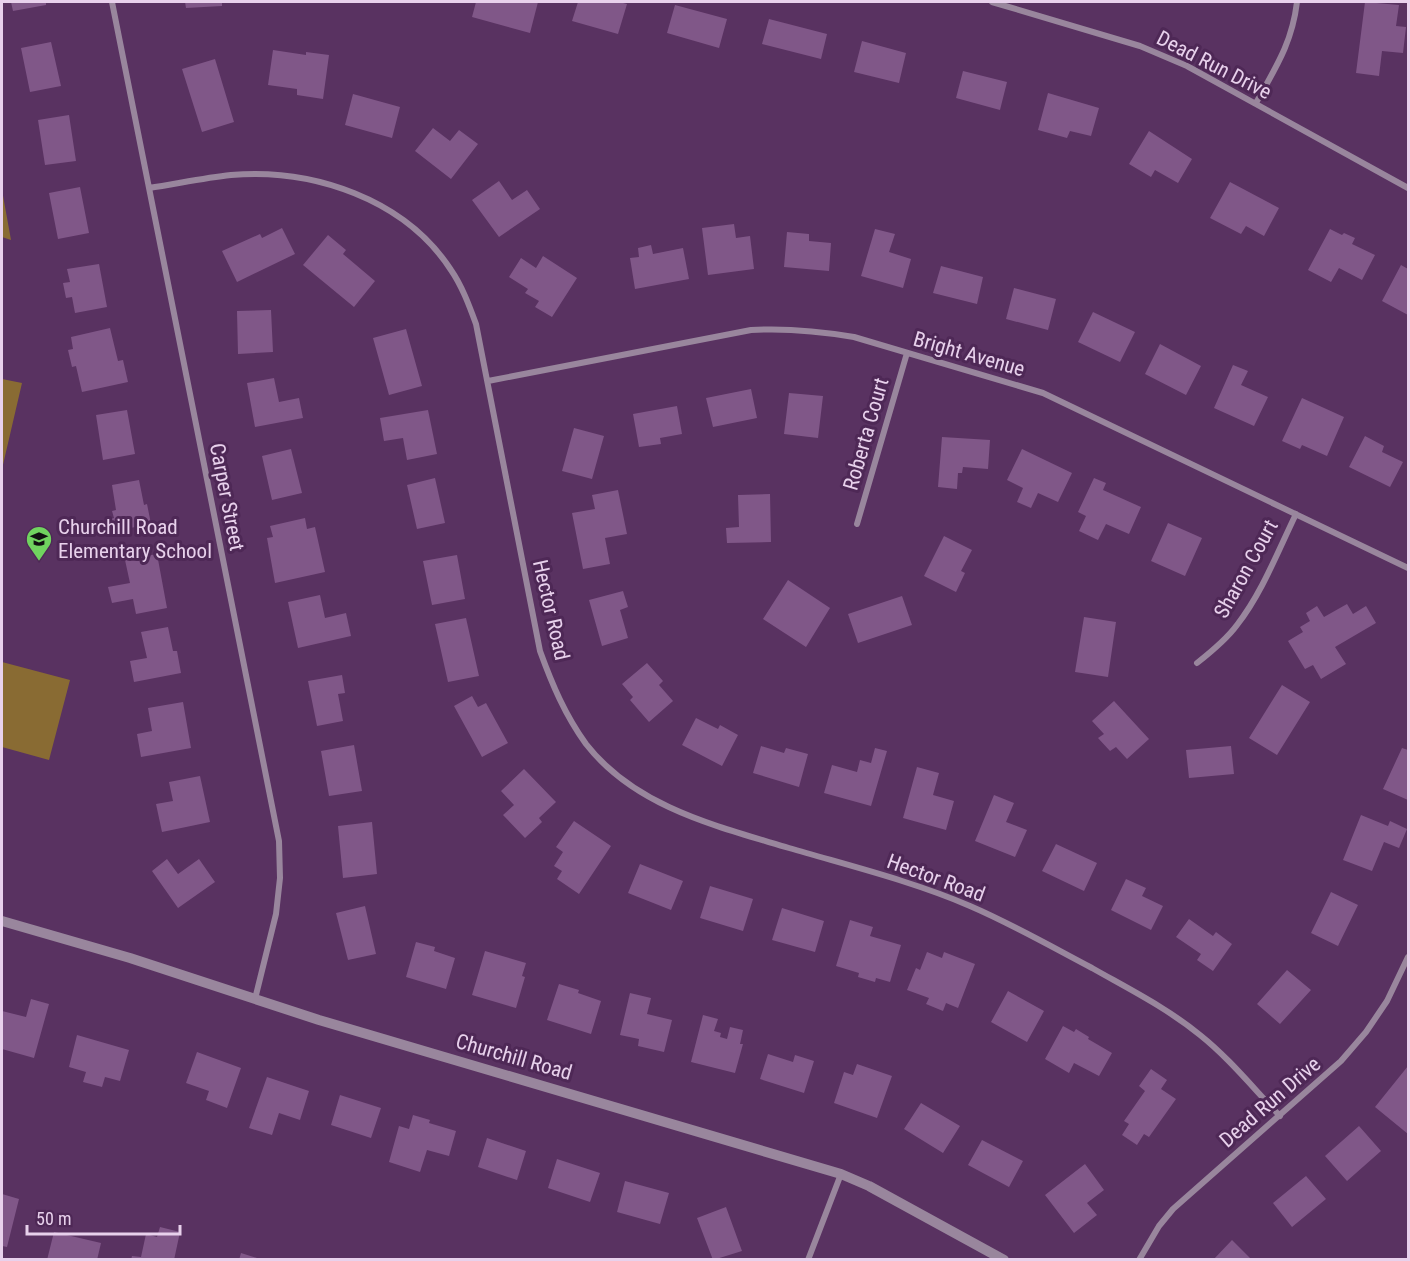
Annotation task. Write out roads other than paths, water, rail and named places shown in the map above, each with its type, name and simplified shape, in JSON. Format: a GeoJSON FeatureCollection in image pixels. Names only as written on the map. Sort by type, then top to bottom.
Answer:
{"type":"FeatureCollection","features":[{"type":"Feature","properties":{"kind":"street","name":"Carper Street"},"geometry":{"type":"LineString","coordinates":[[112,2],[279,841],[280,878],[276,914],[255,999]]}},
{"type":"Feature","properties":{"kind":"street","name":"Dead Run Drive"},"geometry":{"type":"LineString","coordinates":[[992,2],[1140,46],[1187,66],[1408,188]]}},
{"type":"Feature","properties":{"kind":"street"},"geometry":{"type":"LineString","coordinates":[[1256,103],[1286,49],[1294,25],[1297,2]]}},
{"type":"Feature","properties":{"kind":"street","name":"Hector Road"},"geometry":{"type":"LineString","coordinates":[[149,188],[231,175],[271,175],[313,181],[349,191],[387,207],[429,242],[451,269],[466,295],[476,324],[540,651],[553,688],[568,717],[587,745],[614,772],[644,794],[676,812],[711,825],[908,882],[970,906],[1025,932],[1129,989],[1201,1035],[1280,1116]]}},
{"type":"Feature","properties":{"kind":"street","name":"Bright Avenue"},"geometry":{"type":"LineString","coordinates":[[488,381],[751,330],[788,328],[854,337],[1043,393],[1408,568]]}},
{"type":"Feature","properties":{"kind":"street","name":"Roberta Court"},"geometry":{"type":"LineString","coordinates":[[857,524],[907,353]]}},
{"type":"Feature","properties":{"kind":"street","name":"Sharon Court"},"geometry":{"type":"LineString","coordinates":[[1197,663],[1218,646],[1238,625],[1253,602],[1296,514]]}},
{"type":"Feature","properties":{"kind":"street","name":"Churchill Road"},"geometry":{"type":"LineString","coordinates":[[2,921],[130,958],[320,1020],[841,1174],[869,1186],[1004,1260]]}},
{"type":"Feature","properties":{"kind":"street","name":"Dead Run Drive"},"geometry":{"type":"LineString","coordinates":[[1139,1260],[1159,1226],[1173,1209],[1341,1061],[1366,1032],[1387,1001],[1408,957]]}},
{"type":"Feature","properties":{"kind":"street"},"geometry":{"type":"LineString","coordinates":[[808,1260],[841,1174]]}},
{"type":"Feature","properties":{"kind":"place","name":"Churchill Road Elementary School"},"geometry":{"type":"Point","coordinates":[39,562]}}]}
